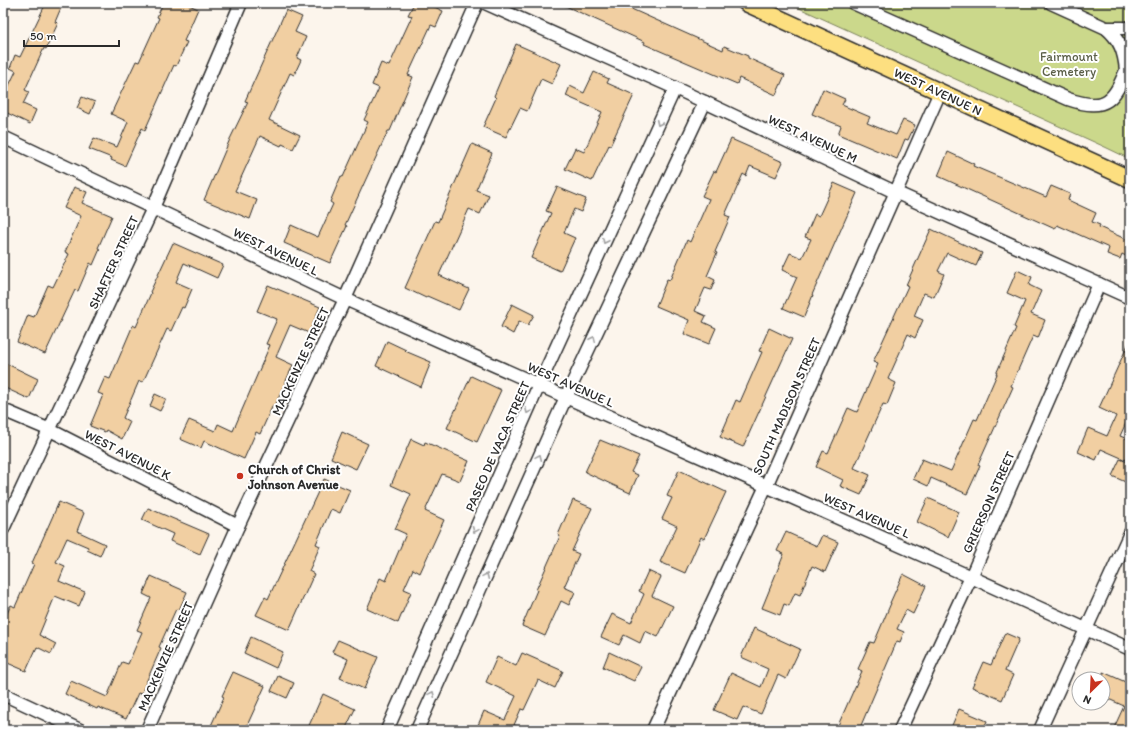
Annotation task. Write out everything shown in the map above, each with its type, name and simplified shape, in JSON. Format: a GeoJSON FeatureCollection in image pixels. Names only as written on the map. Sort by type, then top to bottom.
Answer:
{"type":"FeatureCollection","features":[{"type":"Feature","properties":{"kind":"main road","name":"WEST AVENUE N"},"geometry":{"type":"LineString","coordinates":[[746,3],[1130,179]]}},
{"type":"Feature","properties":{"kind":"street","name":"SHAFTER STREET"},"geometry":{"type":"LineString","coordinates":[[3,529],[153,208],[242,3]]}},
{"type":"Feature","properties":{"kind":"street","name":"MACKENZIE STREET"},"geometry":{"type":"LineString","coordinates":[[147,730],[238,526],[345,299],[477,3]]}},
{"type":"Feature","properties":{"kind":"street","name":"WEST AVENUE M"},"geometry":{"type":"LineString","coordinates":[[485,3],[675,88],[897,193],[1130,298]]}},
{"type":"Feature","properties":{"kind":"street"},"geometry":{"type":"LineString","coordinates":[[853,3],[1079,103],[1097,105],[1105,102],[1112,96],[1119,86],[1128,65],[1119,41],[1106,28],[1051,3]]}},
{"type":"Feature","properties":{"kind":"street"},"geometry":{"type":"LineString","coordinates":[[1106,28],[1130,27]]}},
{"type":"Feature","properties":{"kind":"street","name":"PASEO DE VACA STREET"},"geometry":{"type":"LineString","coordinates":[[386,730],[539,385],[675,88]]}},
{"type":"Feature","properties":{"kind":"street","name":"SOUTH MADISON STREET"},"geometry":{"type":"LineString","coordinates":[[653,730],[766,486],[897,193],[940,92]]}},
{"type":"Feature","properties":{"kind":"street"},"geometry":{"type":"LineString","coordinates":[[416,730],[566,397],[705,102]]}},
{"type":"Feature","properties":{"kind":"street","name":"WEST AVENUE L"},"geometry":{"type":"LineString","coordinates":[[3,137],[345,299],[1130,649]]}},
{"type":"Feature","properties":{"kind":"street","name":"GRIERSON STREET"},"geometry":{"type":"LineString","coordinates":[[900,730],[971,577],[1099,284]]}},
{"type":"Feature","properties":{"kind":"street","name":"WEST AVENUE K"},"geometry":{"type":"LineString","coordinates":[[3,410],[50,430],[238,526]]}},
{"type":"Feature","properties":{"kind":"street"},"geometry":{"type":"LineString","coordinates":[[1040,730],[1130,533]]}},
{"type":"Feature","properties":{"kind":"street"},"geometry":{"type":"LineString","coordinates":[[3,694],[80,730]]}},
{"type":"Feature","properties":{"kind":"green space","name":"Fairmount Cemetery"},"geometry":{"type":"Polygon","coordinates":[[[788,3],[1130,3],[1130,159],[1105,147],[788,3]]]}},
{"type":"Feature","properties":{"kind":"building"},"geometry":{"type":"Polygon","coordinates":[[[46,3],[63,3],[55,22],[58,23],[46,49],[44,48],[25,90],[29,92],[23,104],[36,110],[30,124],[3,111],[3,98],[16,71],[10,68],[15,55],[20,57],[46,3]]]}},
{"type":"Feature","properties":{"kind":"building"},"geometry":{"type":"Polygon","coordinates":[[[163,3],[185,3],[198,9],[184,41],[187,42],[176,66],[174,65],[145,130],[142,128],[125,166],[111,160],[112,158],[89,149],[94,138],[117,147],[128,122],[111,114],[136,61],[139,62],[159,18],[157,17],[163,3]]]}},
{"type":"Feature","properties":{"kind":"building"},"geometry":{"type":"Polygon","coordinates":[[[414,3],[426,3],[443,11],[436,27],[431,25],[408,75],[413,77],[390,131],[388,131],[345,225],[347,226],[330,263],[284,243],[291,225],[318,237],[333,204],[330,202],[341,176],[343,177],[368,122],[364,120],[379,88],[372,85],[381,63],[389,66],[412,16],[408,15],[414,3]]]}},
{"type":"Feature","properties":{"kind":"building"},"geometry":{"type":"Polygon","coordinates":[[[559,3],[618,3],[723,50],[724,46],[748,56],[748,58],[785,75],[776,95],[739,78],[737,84],[644,44],[645,42],[559,3]]]}},
{"type":"Feature","properties":{"kind":"building"},"geometry":{"type":"Polygon","coordinates":[[[286,10],[302,17],[295,32],[306,37],[297,58],[301,60],[294,75],[290,73],[269,120],[300,135],[293,149],[282,144],[281,146],[260,136],[235,191],[257,200],[250,219],[204,200],[230,139],[248,102],[245,101],[286,10]]]}},
{"type":"Feature","properties":{"kind":"building"},"geometry":{"type":"Polygon","coordinates":[[[516,44],[561,64],[552,84],[541,79],[527,111],[520,108],[506,137],[483,127],[496,98],[494,96],[516,44]]]}},
{"type":"Feature","properties":{"kind":"building"},"geometry":{"type":"Polygon","coordinates":[[[594,72],[609,79],[607,83],[634,95],[592,181],[565,169],[575,148],[584,152],[602,112],[566,96],[570,86],[584,93],[594,72]]]}},
{"type":"Feature","properties":{"kind":"building"},"geometry":{"type":"Polygon","coordinates":[[[823,89],[845,99],[842,105],[870,117],[867,123],[896,135],[903,120],[915,125],[908,140],[905,139],[897,159],[838,134],[841,126],[812,114],[823,89]]]}},
{"type":"Feature","properties":{"kind":"building"},"geometry":{"type":"Polygon","coordinates":[[[82,97],[95,102],[90,114],[77,108],[82,97]]]}},
{"type":"Feature","properties":{"kind":"building"},"geometry":{"type":"Polygon","coordinates":[[[731,139],[783,162],[776,177],[750,166],[746,176],[743,174],[725,215],[730,217],[715,252],[717,253],[707,276],[715,280],[711,290],[705,288],[695,311],[706,316],[703,322],[716,328],[709,344],[684,334],[689,320],[656,306],[667,279],[670,280],[687,240],[690,242],[709,199],[702,196],[714,171],[716,172],[731,139]]]}},
{"type":"Feature","properties":{"kind":"building"},"geometry":{"type":"Polygon","coordinates":[[[472,144],[492,153],[476,190],[489,195],[480,214],[469,209],[439,275],[469,289],[459,310],[427,296],[426,298],[405,288],[435,221],[438,222],[472,144]]]}},
{"type":"Feature","properties":{"kind":"building"},"geometry":{"type":"Polygon","coordinates":[[[948,152],[974,164],[973,166],[1046,197],[1051,186],[1070,194],[1068,200],[1096,213],[1092,222],[1100,225],[1099,227],[1130,241],[1130,258],[1122,254],[1120,259],[1107,254],[1109,248],[1057,225],[1055,229],[938,176],[948,152]]]}},
{"type":"Feature","properties":{"kind":"building"},"geometry":{"type":"Polygon","coordinates":[[[834,183],[857,193],[812,295],[804,317],[783,308],[797,277],[782,270],[790,253],[802,258],[811,239],[805,237],[815,214],[819,216],[834,183]]]}},
{"type":"Feature","properties":{"kind":"building"},"geometry":{"type":"Polygon","coordinates":[[[74,187],[87,192],[82,203],[112,216],[98,248],[100,249],[93,265],[90,263],[78,291],[75,290],[45,354],[17,342],[28,315],[34,317],[48,285],[53,287],[69,254],[65,252],[81,216],[64,208],[74,187]]]}},
{"type":"Feature","properties":{"kind":"building"},"geometry":{"type":"Polygon","coordinates":[[[557,187],[586,199],[581,212],[574,209],[564,233],[575,238],[560,271],[531,258],[551,213],[546,211],[557,187]]]}},
{"type":"Feature","properties":{"kind":"building"},"geometry":{"type":"Polygon","coordinates":[[[931,229],[982,253],[976,266],[947,253],[938,271],[944,274],[934,297],[924,293],[914,316],[923,320],[915,338],[908,334],[888,379],[896,383],[887,405],[883,404],[854,468],[870,475],[861,495],[840,486],[843,480],[816,467],[823,451],[828,453],[848,408],[857,412],[878,364],[873,362],[908,286],[906,285],[931,229]]]}},
{"type":"Feature","properties":{"kind":"building"},"geometry":{"type":"Polygon","coordinates":[[[173,243],[223,265],[217,278],[184,263],[176,282],[192,289],[184,308],[182,307],[171,331],[167,329],[143,382],[139,381],[123,418],[130,422],[122,439],[106,430],[105,432],[90,426],[103,395],[98,393],[105,377],[110,379],[133,325],[136,327],[151,293],[150,292],[173,243]]]}},
{"type":"Feature","properties":{"kind":"building"},"geometry":{"type":"Polygon","coordinates":[[[1017,270],[1032,277],[1029,285],[1041,291],[1031,314],[1045,320],[1038,338],[1033,336],[1011,386],[1013,387],[978,465],[980,466],[967,494],[931,478],[928,486],[913,479],[922,459],[951,471],[974,419],[977,420],[1016,328],[1014,327],[1025,301],[1007,293],[1017,270]]]}},
{"type":"Feature","properties":{"kind":"building"},"geometry":{"type":"Polygon","coordinates":[[[268,285],[320,307],[309,333],[290,325],[276,357],[293,365],[275,406],[273,405],[260,434],[256,432],[244,459],[204,441],[201,448],[180,439],[189,420],[215,431],[218,424],[233,431],[270,345],[266,344],[277,319],[257,311],[268,285]]]}},
{"type":"Feature","properties":{"kind":"building"},"geometry":{"type":"Polygon","coordinates":[[[512,304],[534,315],[528,325],[519,321],[513,334],[501,327],[512,304]]]}},
{"type":"Feature","properties":{"kind":"building"},"geometry":{"type":"Polygon","coordinates":[[[769,328],[792,339],[743,447],[720,437],[736,400],[740,402],[762,352],[759,351],[769,328]]]}},
{"type":"Feature","properties":{"kind":"building"},"geometry":{"type":"Polygon","coordinates":[[[1130,340],[1130,414],[1120,436],[1130,440],[1130,451],[1126,460],[1101,449],[1096,460],[1078,452],[1088,428],[1107,436],[1116,416],[1099,408],[1130,340]]]}},
{"type":"Feature","properties":{"kind":"building"},"geometry":{"type":"Polygon","coordinates":[[[387,341],[406,350],[405,351],[431,362],[421,387],[376,366],[387,341]]]}},
{"type":"Feature","properties":{"kind":"building"},"geometry":{"type":"Polygon","coordinates":[[[3,362],[38,379],[29,399],[3,387],[3,362]]]}},
{"type":"Feature","properties":{"kind":"building"},"geometry":{"type":"Polygon","coordinates":[[[471,376],[501,390],[477,442],[447,428],[471,376]]]}},
{"type":"Feature","properties":{"kind":"building"},"geometry":{"type":"Polygon","coordinates":[[[155,394],[166,399],[160,411],[150,406],[155,394]]]}},
{"type":"Feature","properties":{"kind":"building"},"geometry":{"type":"Polygon","coordinates":[[[342,432],[368,444],[356,469],[331,458],[342,432]]]}},
{"type":"Feature","properties":{"kind":"building"},"geometry":{"type":"Polygon","coordinates":[[[411,439],[424,445],[425,442],[469,461],[460,481],[442,474],[425,511],[444,520],[420,573],[413,569],[404,589],[411,592],[398,623],[367,609],[380,578],[386,581],[406,534],[395,529],[411,494],[391,485],[411,439]]]}},
{"type":"Feature","properties":{"kind":"building"},"geometry":{"type":"Polygon","coordinates":[[[600,440],[639,456],[631,472],[638,475],[630,493],[585,472],[600,440]]]}},
{"type":"Feature","properties":{"kind":"building"},"geometry":{"type":"Polygon","coordinates":[[[1120,459],[1130,463],[1130,484],[1112,476],[1120,459]]]}},
{"type":"Feature","properties":{"kind":"building"},"geometry":{"type":"Polygon","coordinates":[[[679,470],[726,492],[704,539],[701,537],[685,573],[660,562],[677,526],[662,519],[672,498],[667,496],[679,470]]]}},
{"type":"Feature","properties":{"kind":"building"},"geometry":{"type":"Polygon","coordinates":[[[324,479],[350,490],[340,513],[331,509],[316,544],[320,546],[309,571],[314,574],[289,630],[256,615],[265,597],[268,599],[324,479]]]}},
{"type":"Feature","properties":{"kind":"building"},"geometry":{"type":"Polygon","coordinates":[[[928,498],[959,512],[948,537],[917,522],[928,498]]]}},
{"type":"Feature","properties":{"kind":"building"},"geometry":{"type":"Polygon","coordinates":[[[573,500],[592,508],[572,551],[579,554],[564,587],[575,592],[569,605],[561,601],[545,636],[522,626],[560,536],[558,535],[573,500]]]}},
{"type":"Feature","properties":{"kind":"building"},"geometry":{"type":"Polygon","coordinates":[[[59,502],[84,513],[77,531],[105,544],[100,556],[87,550],[88,547],[67,538],[56,562],[65,566],[59,581],[85,592],[79,606],[55,596],[39,635],[56,644],[51,654],[37,647],[26,671],[3,661],[3,622],[11,605],[15,607],[34,564],[32,563],[59,502]]]}},
{"type":"Feature","properties":{"kind":"building"},"geometry":{"type":"Polygon","coordinates":[[[148,508],[209,534],[200,554],[170,541],[173,534],[142,520],[148,508]]]}},
{"type":"Feature","properties":{"kind":"building"},"geometry":{"type":"Polygon","coordinates":[[[786,532],[817,546],[822,535],[838,542],[825,572],[812,566],[800,595],[795,593],[789,606],[784,604],[780,615],[762,608],[784,554],[777,551],[786,532]]]}},
{"type":"Feature","properties":{"kind":"building"},"geometry":{"type":"Polygon","coordinates":[[[648,571],[661,577],[652,596],[673,606],[658,637],[645,631],[640,643],[624,635],[619,645],[601,637],[612,614],[631,623],[644,594],[639,591],[648,571]]]}},
{"type":"Feature","properties":{"kind":"building"},"geometry":{"type":"Polygon","coordinates":[[[903,574],[926,586],[913,614],[906,610],[897,629],[904,632],[900,642],[897,641],[859,730],[836,730],[862,671],[858,669],[870,642],[874,643],[903,574]]]}},
{"type":"Feature","properties":{"kind":"building"},"geometry":{"type":"Polygon","coordinates":[[[151,576],[187,592],[179,610],[176,609],[159,647],[161,648],[141,694],[138,693],[126,719],[98,707],[97,709],[65,694],[71,681],[107,697],[122,662],[128,664],[142,632],[137,630],[151,598],[143,594],[151,576]]]}},
{"type":"Feature","properties":{"kind":"building"},"geometry":{"type":"Polygon","coordinates":[[[754,628],[800,649],[786,679],[778,675],[761,714],[743,707],[737,720],[714,710],[731,673],[761,687],[768,669],[741,657],[754,628]]]}},
{"type":"Feature","properties":{"kind":"building"},"geometry":{"type":"Polygon","coordinates":[[[1005,633],[1019,639],[1005,671],[1013,675],[1002,700],[972,687],[983,662],[991,665],[1005,633]]]}},
{"type":"Feature","properties":{"kind":"building"},"geometry":{"type":"Polygon","coordinates":[[[251,637],[283,652],[276,668],[244,653],[251,637]]]}},
{"type":"Feature","properties":{"kind":"building"},"geometry":{"type":"Polygon","coordinates":[[[338,640],[378,657],[364,689],[340,678],[348,659],[332,652],[338,640]]]}},
{"type":"Feature","properties":{"kind":"building"},"geometry":{"type":"Polygon","coordinates":[[[609,652],[641,667],[634,681],[603,667],[609,652]]]}},
{"type":"Feature","properties":{"kind":"building"},"geometry":{"type":"Polygon","coordinates":[[[522,653],[563,671],[555,688],[538,680],[524,710],[521,709],[514,725],[527,730],[476,730],[484,711],[505,720],[516,696],[486,682],[497,657],[516,666],[522,653]]]}},
{"type":"Feature","properties":{"kind":"building"},"geometry":{"type":"Polygon","coordinates":[[[233,672],[265,686],[245,730],[209,730],[224,697],[222,696],[233,672]]]}},
{"type":"Feature","properties":{"kind":"building"},"geometry":{"type":"Polygon","coordinates":[[[278,676],[294,683],[287,698],[271,691],[278,676]]]}},
{"type":"Feature","properties":{"kind":"building"},"geometry":{"type":"Polygon","coordinates":[[[1111,676],[1130,684],[1130,730],[1113,730],[1124,706],[1111,700],[1111,676]]]}},
{"type":"Feature","properties":{"kind":"building"},"geometry":{"type":"Polygon","coordinates":[[[323,694],[355,709],[345,730],[307,730],[323,694]]]}},
{"type":"Feature","properties":{"kind":"building"},"geometry":{"type":"Polygon","coordinates":[[[959,709],[987,721],[983,730],[950,730],[959,709]]]}},
{"type":"Feature","properties":{"kind":"place","name":"Church of Christ Johnson Avenue"},"geometry":{"type":"Point","coordinates":[240,476]}}]}
